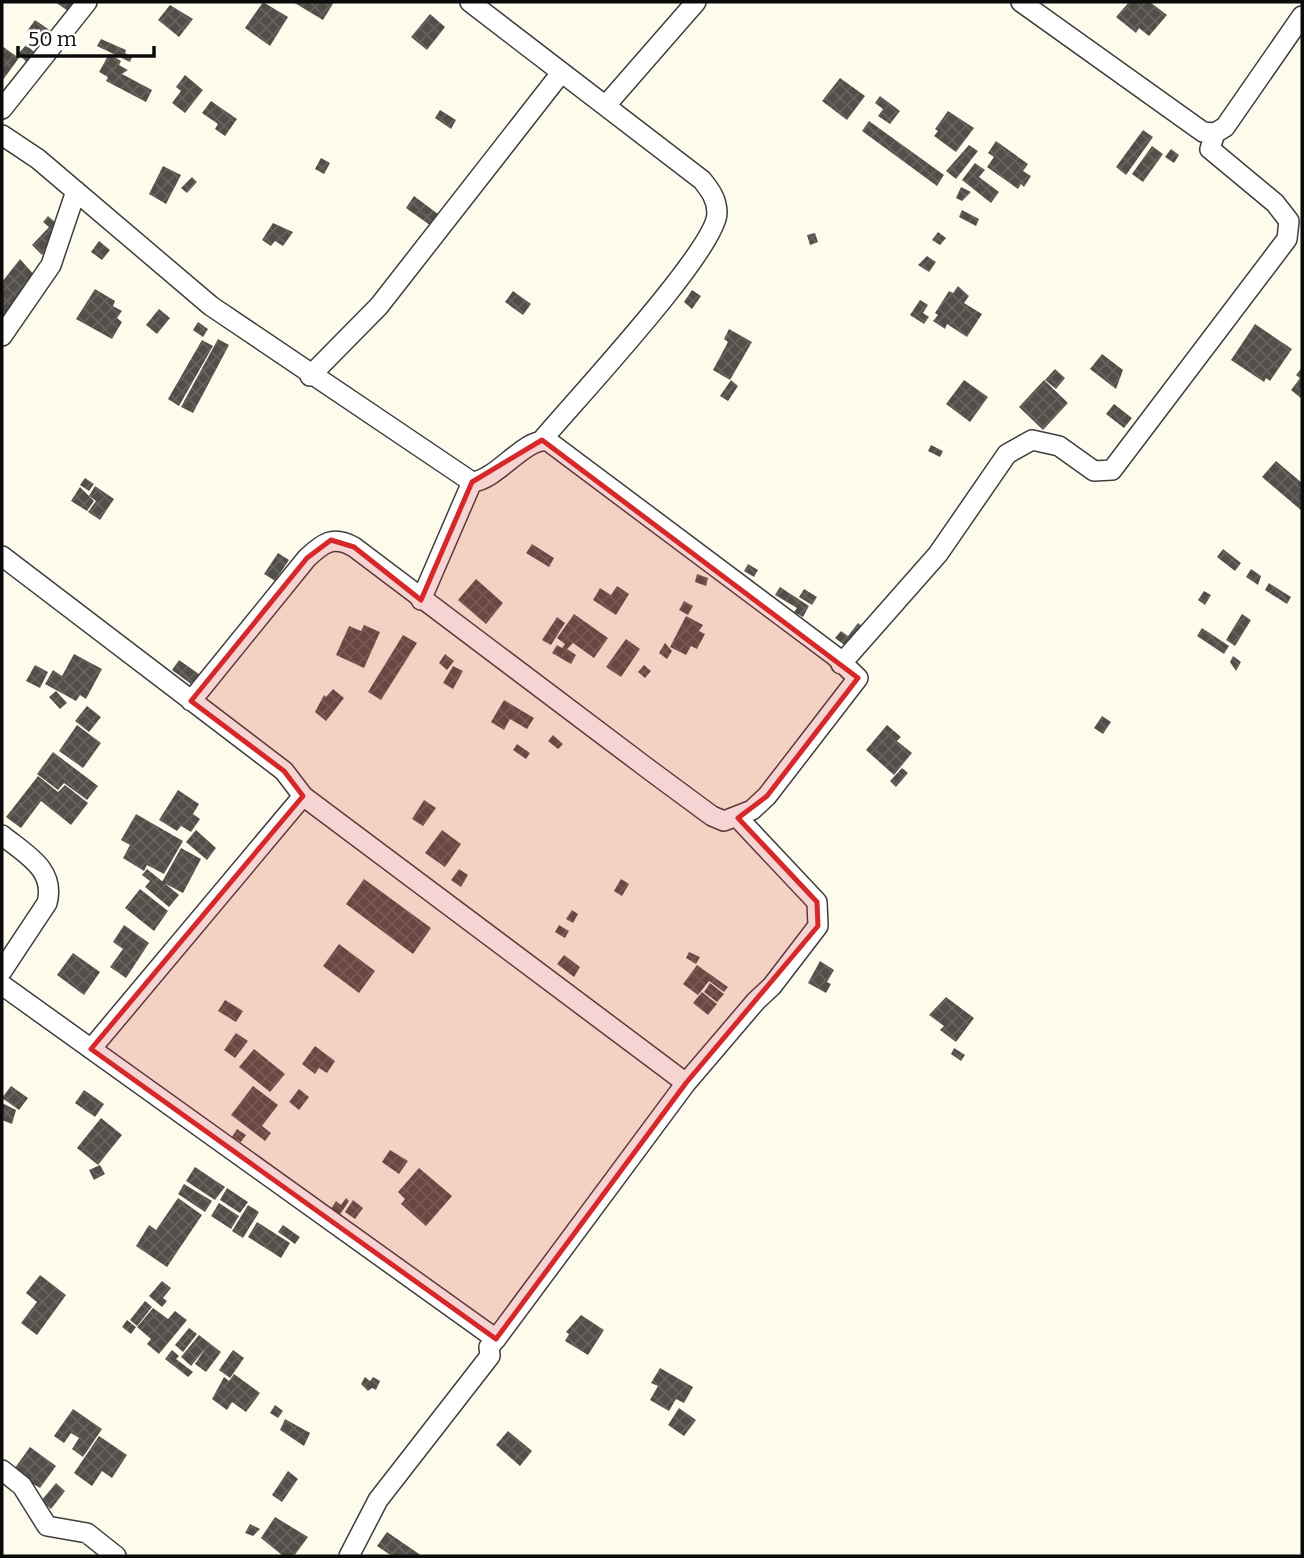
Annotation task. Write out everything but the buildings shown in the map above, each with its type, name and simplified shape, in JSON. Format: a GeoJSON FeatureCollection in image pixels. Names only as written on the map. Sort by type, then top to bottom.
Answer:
{"type":"FeatureCollection","features":[{"type":"Feature","properties":{"kind":"street"},"geometry":{"type":"LineString","coordinates":[[2,109],[88,2]]}},
{"type":"Feature","properties":{"kind":"street"},"geometry":{"type":"LineString","coordinates":[[2,135],[38,159],[211,306],[310,376],[471,482],[486,478],[542,440],[673,288],[707,240],[717,214],[714,197],[702,180],[653,145],[607,104],[561,73],[470,2]]}},
{"type":"Feature","properties":{"kind":"street"},"geometry":{"type":"LineString","coordinates":[[607,104],[696,2]]}},
{"type":"Feature","properties":{"kind":"street"},"geometry":{"type":"LineString","coordinates":[[1021,2],[1203,132],[1215,133],[1225,127],[1302,16]]}},
{"type":"Feature","properties":{"kind":"street"},"geometry":{"type":"LineString","coordinates":[[310,376],[379,306],[561,73]]}},
{"type":"Feature","properties":{"kind":"street"},"geometry":{"type":"LineString","coordinates":[[841,664],[937,554],[1007,454],[1032,440],[1059,446],[1094,471],[1112,470],[1287,239],[1289,221],[1275,203],[1210,149],[1215,133]]}},
{"type":"Feature","properties":{"kind":"street"},"geometry":{"type":"LineString","coordinates":[[2,336],[51,265],[75,191]]}},
{"type":"Feature","properties":{"kind":"street"},"geometry":{"type":"LineString","coordinates":[[191,701],[307,558],[323,544],[343,540],[421,600],[562,701],[712,816],[724,821],[738,818],[752,810],[767,796],[858,678],[835,656],[729,576],[606,488],[548,441],[542,440]]}},
{"type":"Feature","properties":{"kind":"street"},"geometry":{"type":"LineString","coordinates":[[421,600],[471,482]]}},
{"type":"Feature","properties":{"kind":"street"},"geometry":{"type":"LineString","coordinates":[[2,556],[284,771],[303,796],[686,1083]]}},
{"type":"Feature","properties":{"kind":"street"},"geometry":{"type":"LineString","coordinates":[[91,1049],[303,796]]}},
{"type":"Feature","properties":{"kind":"street"},"geometry":{"type":"LineString","coordinates":[[349,1556],[378,1500],[490,1356],[489,1347],[686,1083],[772,986],[818,926],[817,902],[738,818]]}},
{"type":"Feature","properties":{"kind":"street"},"geometry":{"type":"LineString","coordinates":[[2,835],[39,865],[49,881],[50,891],[47,903],[2,971]]}},
{"type":"Feature","properties":{"kind":"street"},"geometry":{"type":"LineString","coordinates":[[2,985],[496,1339]]}},
{"type":"Feature","properties":{"kind":"street"},"geometry":{"type":"LineString","coordinates":[[2,1470],[22,1486],[47,1526],[87,1533],[116,1556]]}},
{"type":"Feature","properties":{"kind":"highlighted area"},"geometry":{"type":"Polygon","coordinates":[[[542,440],[858,678],[767,796],[738,818],[817,902],[818,926],[686,1083],[496,1339],[91,1049],[303,796],[284,771],[191,701],[307,558],[331,540],[354,547],[421,600],[472,482],[542,440]]]}}]}
